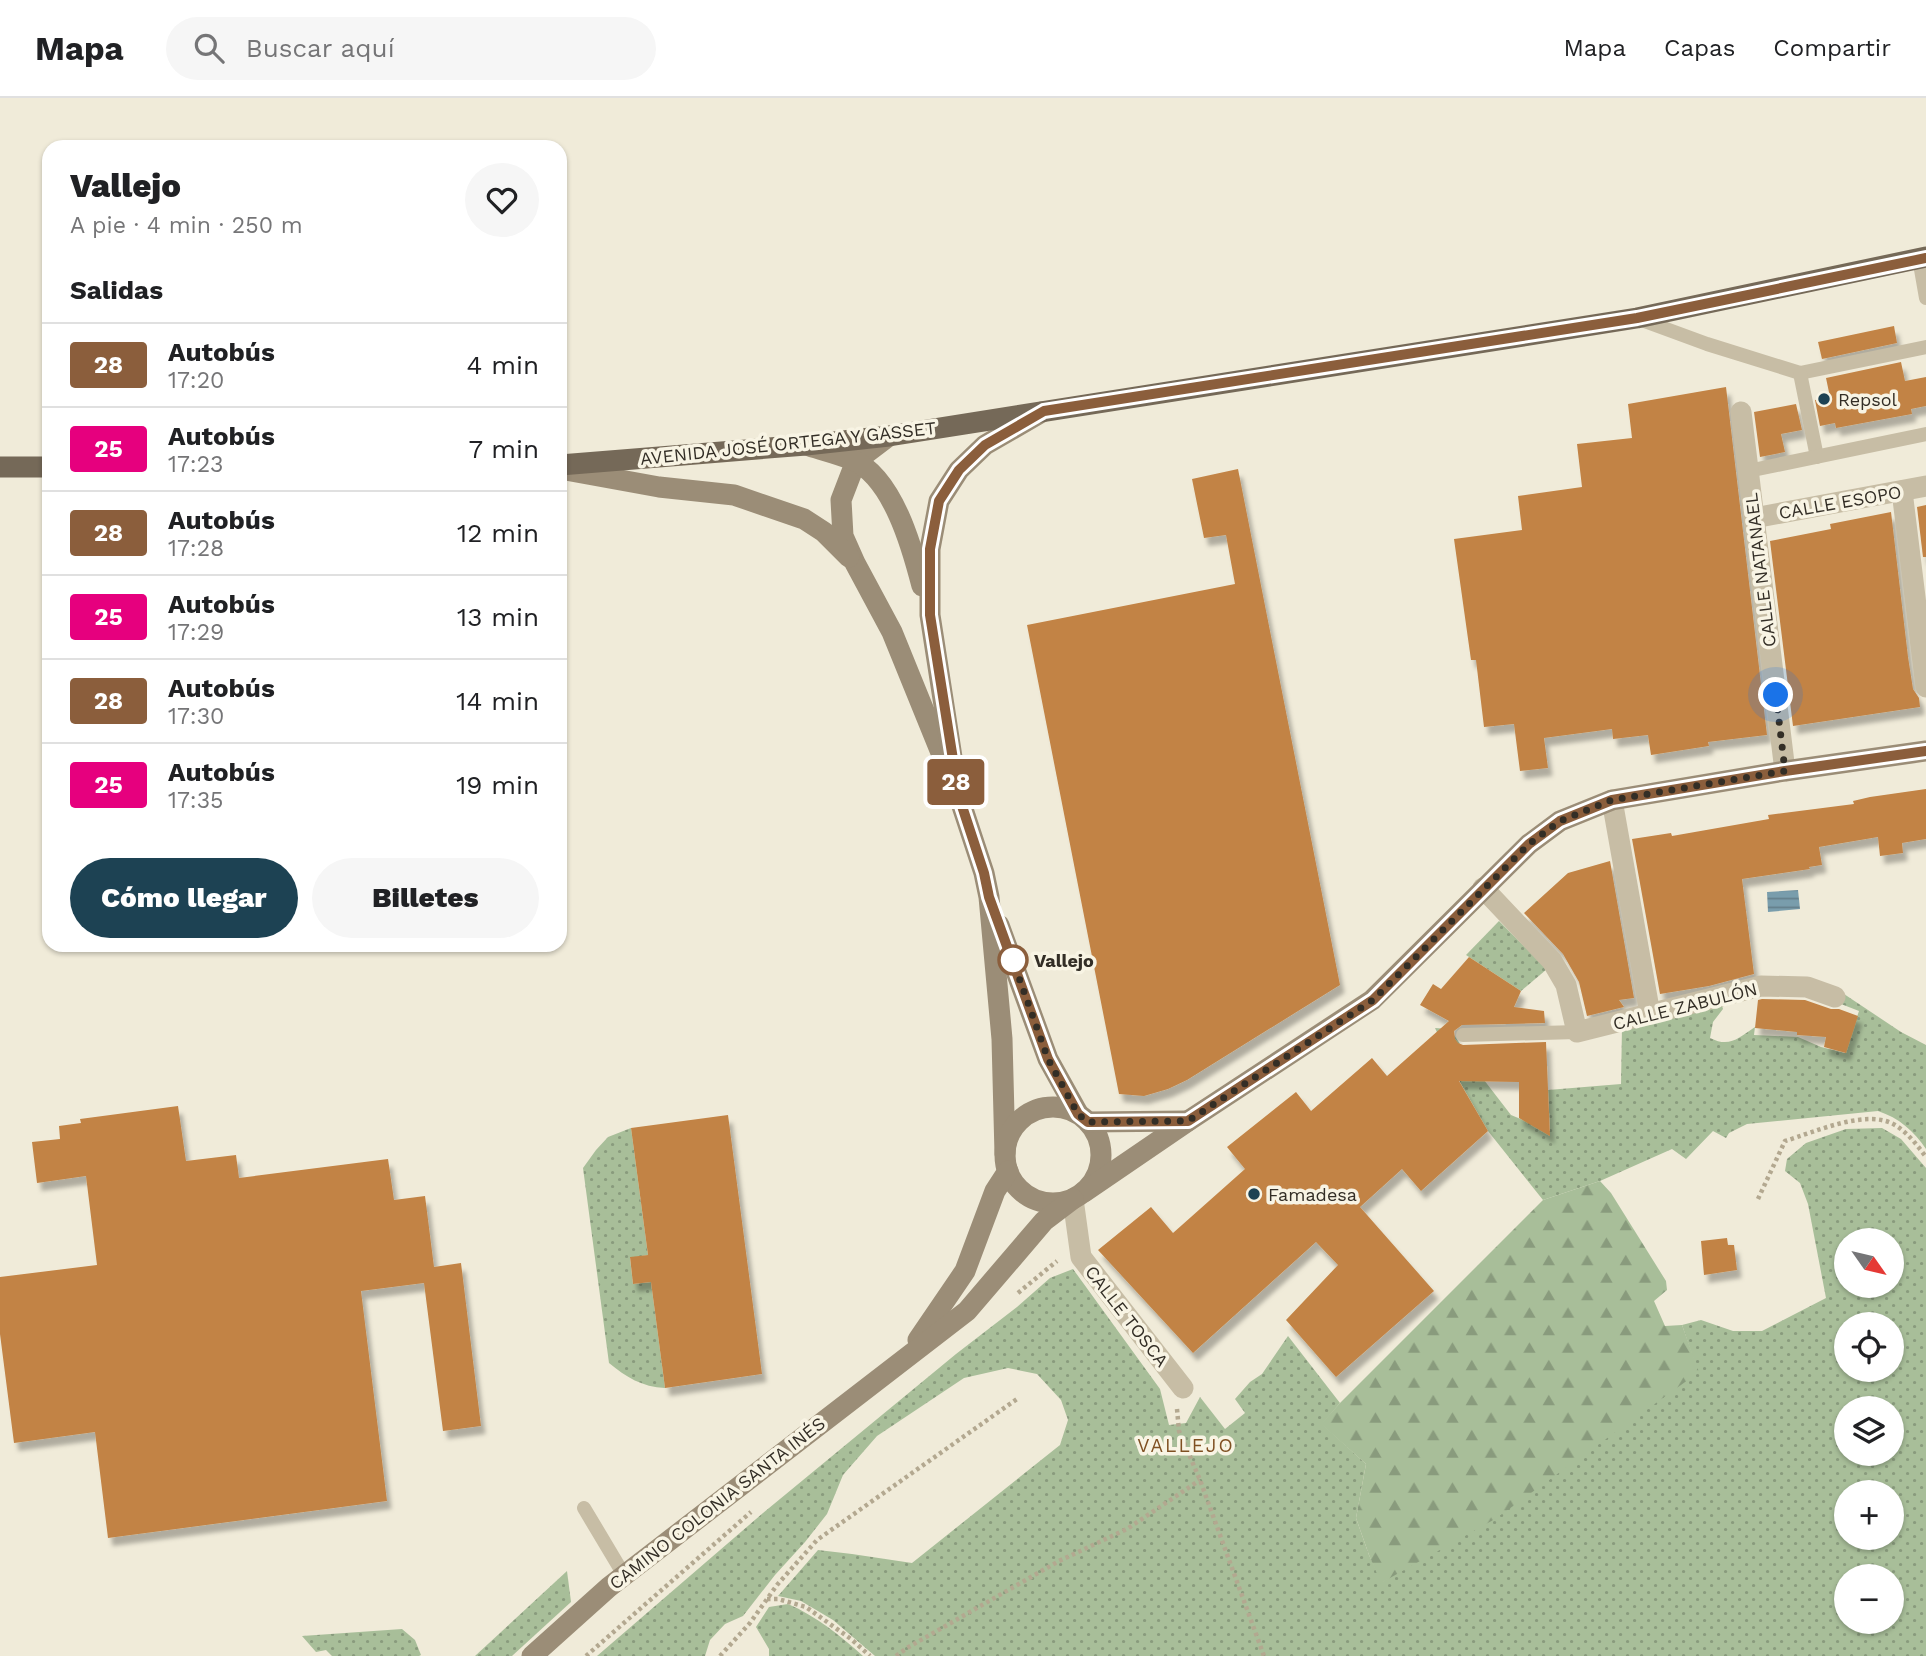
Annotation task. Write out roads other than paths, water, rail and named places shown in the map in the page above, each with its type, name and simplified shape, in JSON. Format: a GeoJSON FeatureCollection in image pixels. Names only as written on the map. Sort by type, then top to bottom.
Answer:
{"type":"FeatureCollection","features":[{"type":"Feature","properties":{"kind":"main road","name":"AVENIDA JOSÉ ORTEGA Y GASSET"},"geometry":{"type":"LineString","coordinates":[[567,466],[889,436],[1637,318],[1923,258]]}},
{"type":"Feature","properties":{"kind":"main road","name":"CAMINO COLONIA SANTA INÉS"},"geometry":{"type":"LineString","coordinates":[[930,615],[930,549],[939,501],[959,470],[985,445],[1044,411]]}},
{"type":"Feature","properties":{"kind":"main road"},"geometry":{"type":"LineString","coordinates":[[856,461],[889,436]]}},
{"type":"Feature","properties":{"kind":"main road","name":"CAMINO COLONIA SANTA INÉS"},"geometry":{"type":"LineString","coordinates":[[806,445],[856,461],[877,479],[892,501],[912,544],[930,615],[959,797]]}},
{"type":"Feature","properties":{"kind":"main road","name":"CAMINO COLONIA SANTA INÉS"},"geometry":{"type":"LineString","coordinates":[[856,461],[841,500],[843,536],[892,632],[959,797],[984,873],[989,897],[1002,1039],[1006,1163],[965,1271],[908,1356]]}},
{"type":"Feature","properties":{"kind":"main road"},"geometry":{"type":"LineString","coordinates":[[0,467],[42,467]]}},
{"type":"Feature","properties":{"kind":"main road","name":"AVENIDA JOSÉ ORTEGA Y GASSET"},"geometry":{"type":"LineString","coordinates":[[567,468],[659,487],[734,495],[804,519],[824,532],[855,563]]}},
{"type":"Feature","properties":{"kind":"main road","name":"CAMINO COLONIA SANTA INÉS"},"geometry":{"type":"LineString","coordinates":[[531,1656],[624,1575],[967,1311],[1044,1221],[1188,1121],[1373,1000],[1483,888],[1529,844],[1560,821],[1612,800],[1926,751]]}},
{"type":"Feature","properties":{"kind":"main road","name":"CAMINO COLONIA SANTA INÉS"},"geometry":{"type":"LineString","coordinates":[[989,897],[1048,1059],[1083,1118]]}},
{"type":"Feature","properties":{"kind":"main road"},"geometry":{"type":"LineString","coordinates":[[1049,1107],[1064,1108],[1083,1118],[1096,1132],[1100,1144],[1099,1169],[1093,1182],[1079,1196],[1060,1203],[1034,1200],[1023,1193],[1014,1184],[1006,1163],[1006,1144],[1012,1130],[1022,1118],[1049,1107]]}},
{"type":"Feature","properties":{"kind":"main road"},"geometry":{"type":"LineString","coordinates":[[1083,1118],[1188,1121]]}},
{"type":"Feature","properties":{"kind":"street","name":"CALLE NATANAEL"},"geometry":{"type":"LineString","coordinates":[[1741,412],[1785,771]]}},
{"type":"Feature","properties":{"kind":"street","name":"CALLE ESOPO"},"geometry":{"type":"LineString","coordinates":[[1754,518],[1926,486]]}},
{"type":"Feature","properties":{"kind":"street"},"geometry":{"type":"LineString","coordinates":[[1902,491],[1926,687]]}},
{"type":"Feature","properties":{"kind":"street"},"geometry":{"type":"LineString","coordinates":[[1612,800],[1650,1014]]}},
{"type":"Feature","properties":{"kind":"street"},"geometry":{"type":"LineString","coordinates":[[1483,888],[1552,961],[1566,985],[1577,1032]]}},
{"type":"Feature","properties":{"kind":"street","name":"CALLE ZABULÓN"},"geometry":{"type":"LineString","coordinates":[[1577,1032],[1761,986],[1807,988],[1835,997]]}},
{"type":"Feature","properties":{"kind":"street","name":"CALLE TOSCA"},"geometry":{"type":"LineString","coordinates":[[1079,1196],[1081,1257],[1183,1388]]}},
{"type":"Feature","properties":{"kind":"lane"},"geometry":{"type":"LineString","coordinates":[[1923,258],[1926,298]]}},
{"type":"Feature","properties":{"kind":"lane"},"geometry":{"type":"LineString","coordinates":[[1637,318],[1707,344],[1800,373],[1926,346]]}},
{"type":"Feature","properties":{"kind":"lane"},"geometry":{"type":"LineString","coordinates":[[1800,373],[1817,457]]}},
{"type":"Feature","properties":{"kind":"lane"},"geometry":{"type":"LineString","coordinates":[[1748,471],[1926,434]]}},
{"type":"Feature","properties":{"kind":"lane"},"geometry":{"type":"LineString","coordinates":[[1463,1035],[1577,1032]]}},
{"type":"Feature","properties":{"kind":"lane"},"geometry":{"type":"LineString","coordinates":[[584,1508],[624,1575]]}},
{"type":"Feature","properties":{"kind":"water"},"geometry":{"type":"Polygon","coordinates":[[[1798,890],[1800,909],[1768,912],[1767,892],[1798,890]]]}},
{"type":"Feature","properties":{"kind":"place","name":"Repsol"},"geometry":{"type":"Point","coordinates":[1824,399]}},
{"type":"Feature","properties":{"kind":"place","name":"Vallejo"},"geometry":{"type":"Point","coordinates":[1013,960]}},
{"type":"Feature","properties":{"kind":"place","name":"Famadesa"},"geometry":{"type":"Point","coordinates":[1254,1194]}},
{"type":"Feature","properties":{"kind":"district","name":"VALLEJO"},"geometry":{"type":"Point","coordinates":[1186,1445]}}]}
